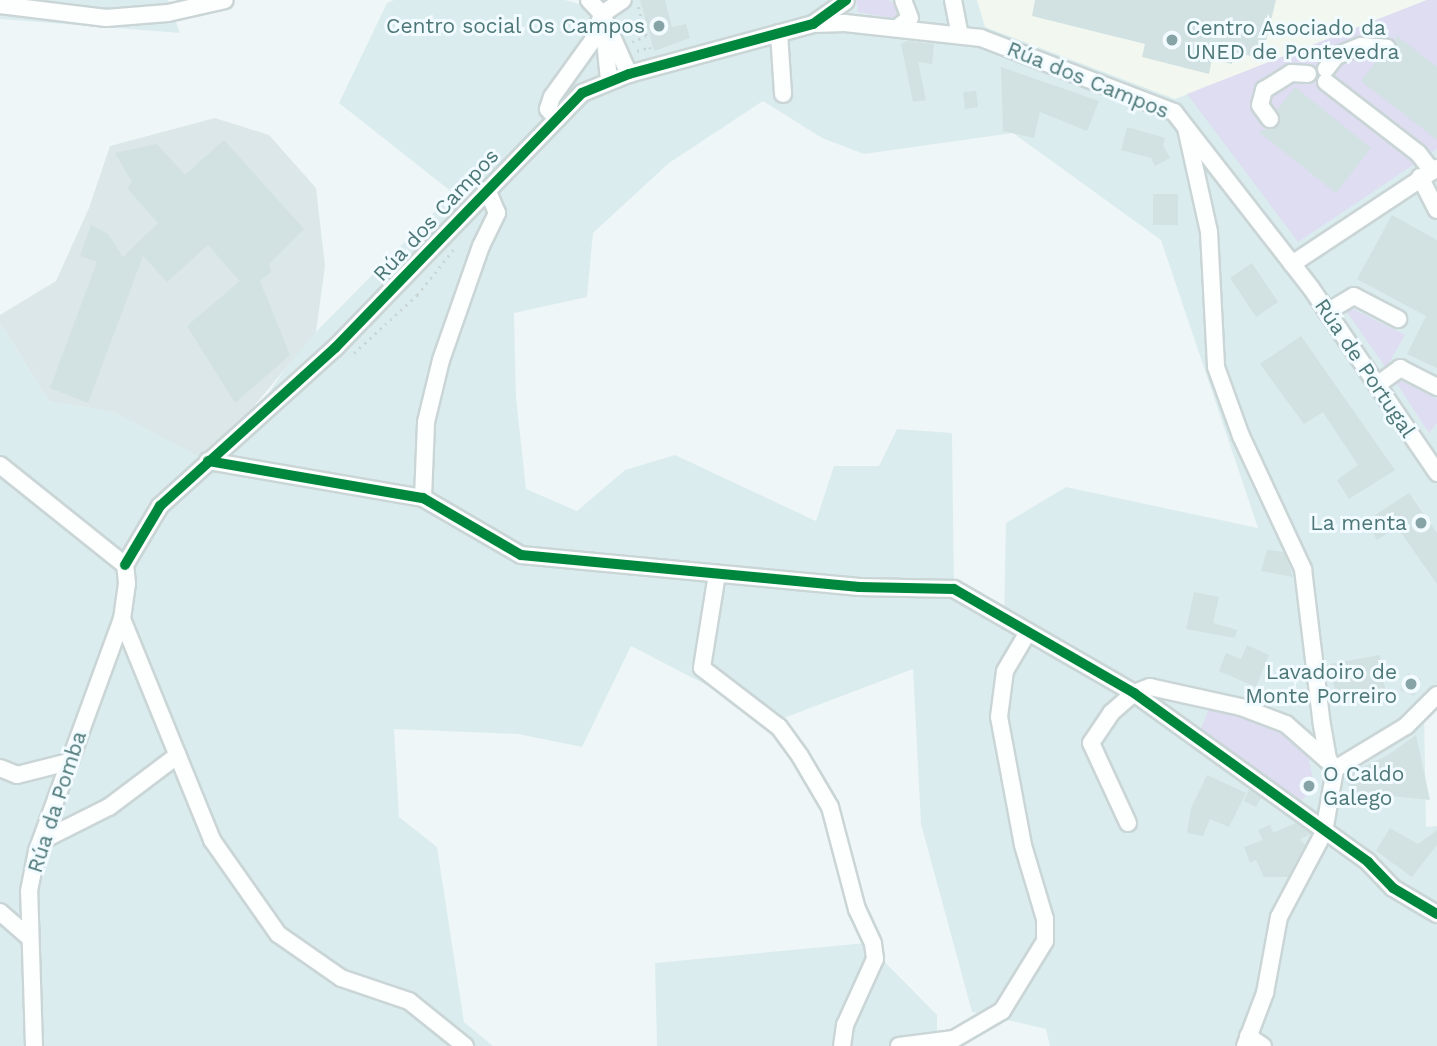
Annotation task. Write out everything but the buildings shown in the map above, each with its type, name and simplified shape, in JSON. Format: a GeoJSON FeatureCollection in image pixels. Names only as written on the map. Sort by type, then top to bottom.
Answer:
{"type":"FeatureCollection","features":[{"type":"Feature","properties":{"kind":"street"},"geometry":{"type":"LineString","coordinates":[[0,5],[106,18],[168,13],[225,0]]}},
{"type":"Feature","properties":{"kind":"street"},"geometry":{"type":"LineString","coordinates":[[589,0],[602,14],[629,74]]}},
{"type":"Feature","properties":{"kind":"street"},"geometry":{"type":"LineString","coordinates":[[555,117],[548,109],[552,97],[593,40],[602,14],[623,0]]}},
{"type":"Feature","properties":{"kind":"street"},"geometry":{"type":"LineString","coordinates":[[953,0],[960,35]]}},
{"type":"Feature","properties":{"kind":"street"},"geometry":{"type":"LineString","coordinates":[[846,1],[849,13],[861,25]]}},
{"type":"Feature","properties":{"kind":"street","name":"Rúa dos Campos"},"geometry":{"type":"LineString","coordinates":[[813,24],[846,1]]}},
{"type":"Feature","properties":{"kind":"street"},"geometry":{"type":"LineString","coordinates":[[897,28],[910,19],[909,1]]}},
{"type":"Feature","properties":{"kind":"street"},"geometry":{"type":"LineString","coordinates":[[602,14],[609,80]]}},
{"type":"Feature","properties":{"kind":"street","name":"Rúa dos Campos"},"geometry":{"type":"LineString","coordinates":[[125,565],[160,506],[335,348],[555,117],[582,93],[629,74],[813,24],[897,28],[992,40],[1174,112],[1292,264]]}},
{"type":"Feature","properties":{"kind":"street"},"geometry":{"type":"LineString","coordinates":[[779,33],[783,94]]}},
{"type":"Feature","properties":{"kind":"street"},"geometry":{"type":"LineString","coordinates":[[1270,119],[1260,105],[1264,90],[1291,73],[1308,75],[1314,85],[1326,76],[1336,56],[1361,46],[1387,48]]}},
{"type":"Feature","properties":{"kind":"street"},"geometry":{"type":"LineString","coordinates":[[1326,76],[1418,153],[1429,172],[1437,210]]}},
{"type":"Feature","properties":{"kind":"street"},"geometry":{"type":"LineString","coordinates":[[1186,126],[1209,232],[1216,367],[1236,423],[1303,569],[1322,725],[1328,759],[1335,768],[1324,832],[1279,917],[1265,993],[1246,1041],[1263,1046]]}},
{"type":"Feature","properties":{"kind":"street"},"geometry":{"type":"LineString","coordinates":[[1292,264],[1429,172]]}},
{"type":"Feature","properties":{"kind":"street"},"geometry":{"type":"LineString","coordinates":[[423,498],[426,422],[441,360],[481,246],[497,213],[487,190]]}},
{"type":"Feature","properties":{"kind":"street","name":"Rúa de Portugal"},"geometry":{"type":"LineString","coordinates":[[1292,264],[1377,386],[1431,450],[1437,473]]}},
{"type":"Feature","properties":{"kind":"street"},"geometry":{"type":"LineString","coordinates":[[1327,312],[1354,296],[1398,320]]}},
{"type":"Feature","properties":{"kind":"street"},"geometry":{"type":"LineString","coordinates":[[1377,386],[1400,368],[1437,387]]}},
{"type":"Feature","properties":{"kind":"street"},"geometry":{"type":"LineString","coordinates":[[208,461],[423,498],[521,555],[859,587],[954,589],[1134,693],[1368,862],[1393,888],[1437,914]]}},
{"type":"Feature","properties":{"kind":"street"},"geometry":{"type":"LineString","coordinates":[[0,465],[125,565]]}},
{"type":"Feature","properties":{"kind":"street","name":"Rúa da Pomba"},"geometry":{"type":"LineString","coordinates":[[33,1046],[29,891],[41,841],[121,619],[127,583],[125,565]]}},
{"type":"Feature","properties":{"kind":"street"},"geometry":{"type":"LineString","coordinates":[[717,574],[702,668],[779,727],[800,756],[830,807],[857,909],[873,944],[876,959],[845,1025],[842,1046]]}},
{"type":"Feature","properties":{"kind":"street"},"geometry":{"type":"LineString","coordinates":[[121,619],[212,840],[278,934],[341,978],[409,1001],[465,1046]]}},
{"type":"Feature","properties":{"kind":"street"},"geometry":{"type":"LineString","coordinates":[[898,1046],[939,1044],[976,1030],[1002,1011],[1045,941],[1045,919],[1023,845],[999,717],[1005,671],[1028,632]]}},
{"type":"Feature","properties":{"kind":"street"},"geometry":{"type":"LineString","coordinates":[[1128,824],[1091,743],[1111,713],[1134,693],[1150,687],[1241,707],[1286,724],[1335,768]]}},
{"type":"Feature","properties":{"kind":"street"},"geometry":{"type":"LineString","coordinates":[[1335,768],[1406,726],[1437,695]]}},
{"type":"Feature","properties":{"kind":"street"},"geometry":{"type":"LineString","coordinates":[[41,841],[108,807],[177,755]]}},
{"type":"Feature","properties":{"kind":"street"},"geometry":{"type":"LineString","coordinates":[[0,768],[17,775],[68,762]]}},
{"type":"Feature","properties":{"kind":"street"},"geometry":{"type":"LineString","coordinates":[[0,912],[29,937]]}},
{"type":"Feature","properties":{"kind":"path"},"geometry":{"type":"LineString","coordinates":[[636,0],[652,54]]}},
{"type":"Feature","properties":{"kind":"path"},"geometry":{"type":"LineString","coordinates":[[646,36],[629,48],[633,52],[650,47]]}},
{"type":"Feature","properties":{"kind":"shaded area"},"geometry":{"type":"Polygon","coordinates":[[[0,0],[168,0],[180,33],[0,19],[0,0]]]}},
{"type":"Feature","properties":{"kind":"shaded area"},"geometry":{"type":"Polygon","coordinates":[[[394,0],[565,0],[600,10],[615,0],[1437,0],[1437,701],[1424,709],[1426,827],[1437,826],[1437,1046],[1050,1046],[1046,1029],[972,1012],[921,824],[913,669],[776,721],[631,646],[582,747],[518,734],[394,729],[399,817],[437,847],[464,1022],[493,1046],[0,1046],[0,323],[49,401],[114,412],[220,463],[299,349],[453,193],[339,103],[387,3],[394,0]],[[763,101],[669,163],[593,233],[587,297],[514,313],[516,397],[526,489],[577,511],[625,470],[675,455],[816,521],[834,466],[879,466],[897,429],[952,433],[954,588],[1004,617],[1006,523],[1066,487],[1258,528],[1161,240],[1013,133],[864,154],[822,138],[763,101]],[[1017,626],[1304,819],[1134,693],[1017,626]]]}},
{"type":"Feature","properties":{"kind":"shaded area"},"geometry":{"type":"Polygon","coordinates":[[[856,0],[888,0],[898,5],[901,15],[896,19],[858,12],[856,0]]]}},
{"type":"Feature","properties":{"kind":"shaded area","name":"Centro Asociado da UNED de Pontevedra"},"geometry":{"type":"Polygon","coordinates":[[[977,0],[1427,0],[1175,99],[985,27],[977,0]]]}},
{"type":"Feature","properties":{"kind":"shaded area"},"geometry":{"type":"Polygon","coordinates":[[[1427,0],[1437,0],[1437,149],[1298,242],[1187,94],[1427,0]]]}},
{"type":"Feature","properties":{"kind":"shaded area"},"geometry":{"type":"Polygon","coordinates":[[[215,118],[269,135],[316,188],[325,266],[316,332],[208,461],[114,412],[49,401],[0,323],[0,315],[56,281],[89,208],[110,146],[215,118]]]}},
{"type":"Feature","properties":{"kind":"shaded area"},"geometry":{"type":"Polygon","coordinates":[[[1347,306],[1405,335],[1386,368],[1344,308],[1347,306]]]}},
{"type":"Feature","properties":{"kind":"shaded area"},"geometry":{"type":"Polygon","coordinates":[[[1400,380],[1437,399],[1437,423],[1429,433],[1397,384],[1400,380]]]}},
{"type":"Feature","properties":{"kind":"shaded area"},"geometry":{"type":"Polygon","coordinates":[[[1211,704],[1294,732],[1307,752],[1315,787],[1302,800],[1198,736],[1211,704]]]}},
{"type":"Feature","properties":{"kind":"shaded area"},"geometry":{"type":"Polygon","coordinates":[[[866,943],[937,1015],[937,1046],[657,1046],[655,963],[866,943]]]}},
{"type":"Feature","properties":{"kind":"cycle path"},"geometry":{"type":"LineString","coordinates":[[125,565],[160,506],[335,348],[582,93],[629,74],[813,24],[846,0]]}},
{"type":"Feature","properties":{"kind":"cycle path"},"geometry":{"type":"LineString","coordinates":[[208,461],[423,498],[521,555],[859,587],[954,589],[1134,693],[1368,862],[1393,888],[1437,914]]}},
{"type":"Feature","properties":{"kind":"place","name":"Centro social Os Campos"},"geometry":{"type":"Point","coordinates":[659,26]}},
{"type":"Feature","properties":{"kind":"place","name":"Centro Asociado da UNED de Pontevedra"},"geometry":{"type":"Point","coordinates":[1172,40]}},
{"type":"Feature","properties":{"kind":"place","name":"La menta"},"geometry":{"type":"Point","coordinates":[1421,523]}},
{"type":"Feature","properties":{"kind":"place","name":"Lavadoiro de Monte Porreiro"},"geometry":{"type":"Point","coordinates":[1411,684]}},
{"type":"Feature","properties":{"kind":"place","name":"O Caldo Galego"},"geometry":{"type":"Point","coordinates":[1309,786]}}]}
